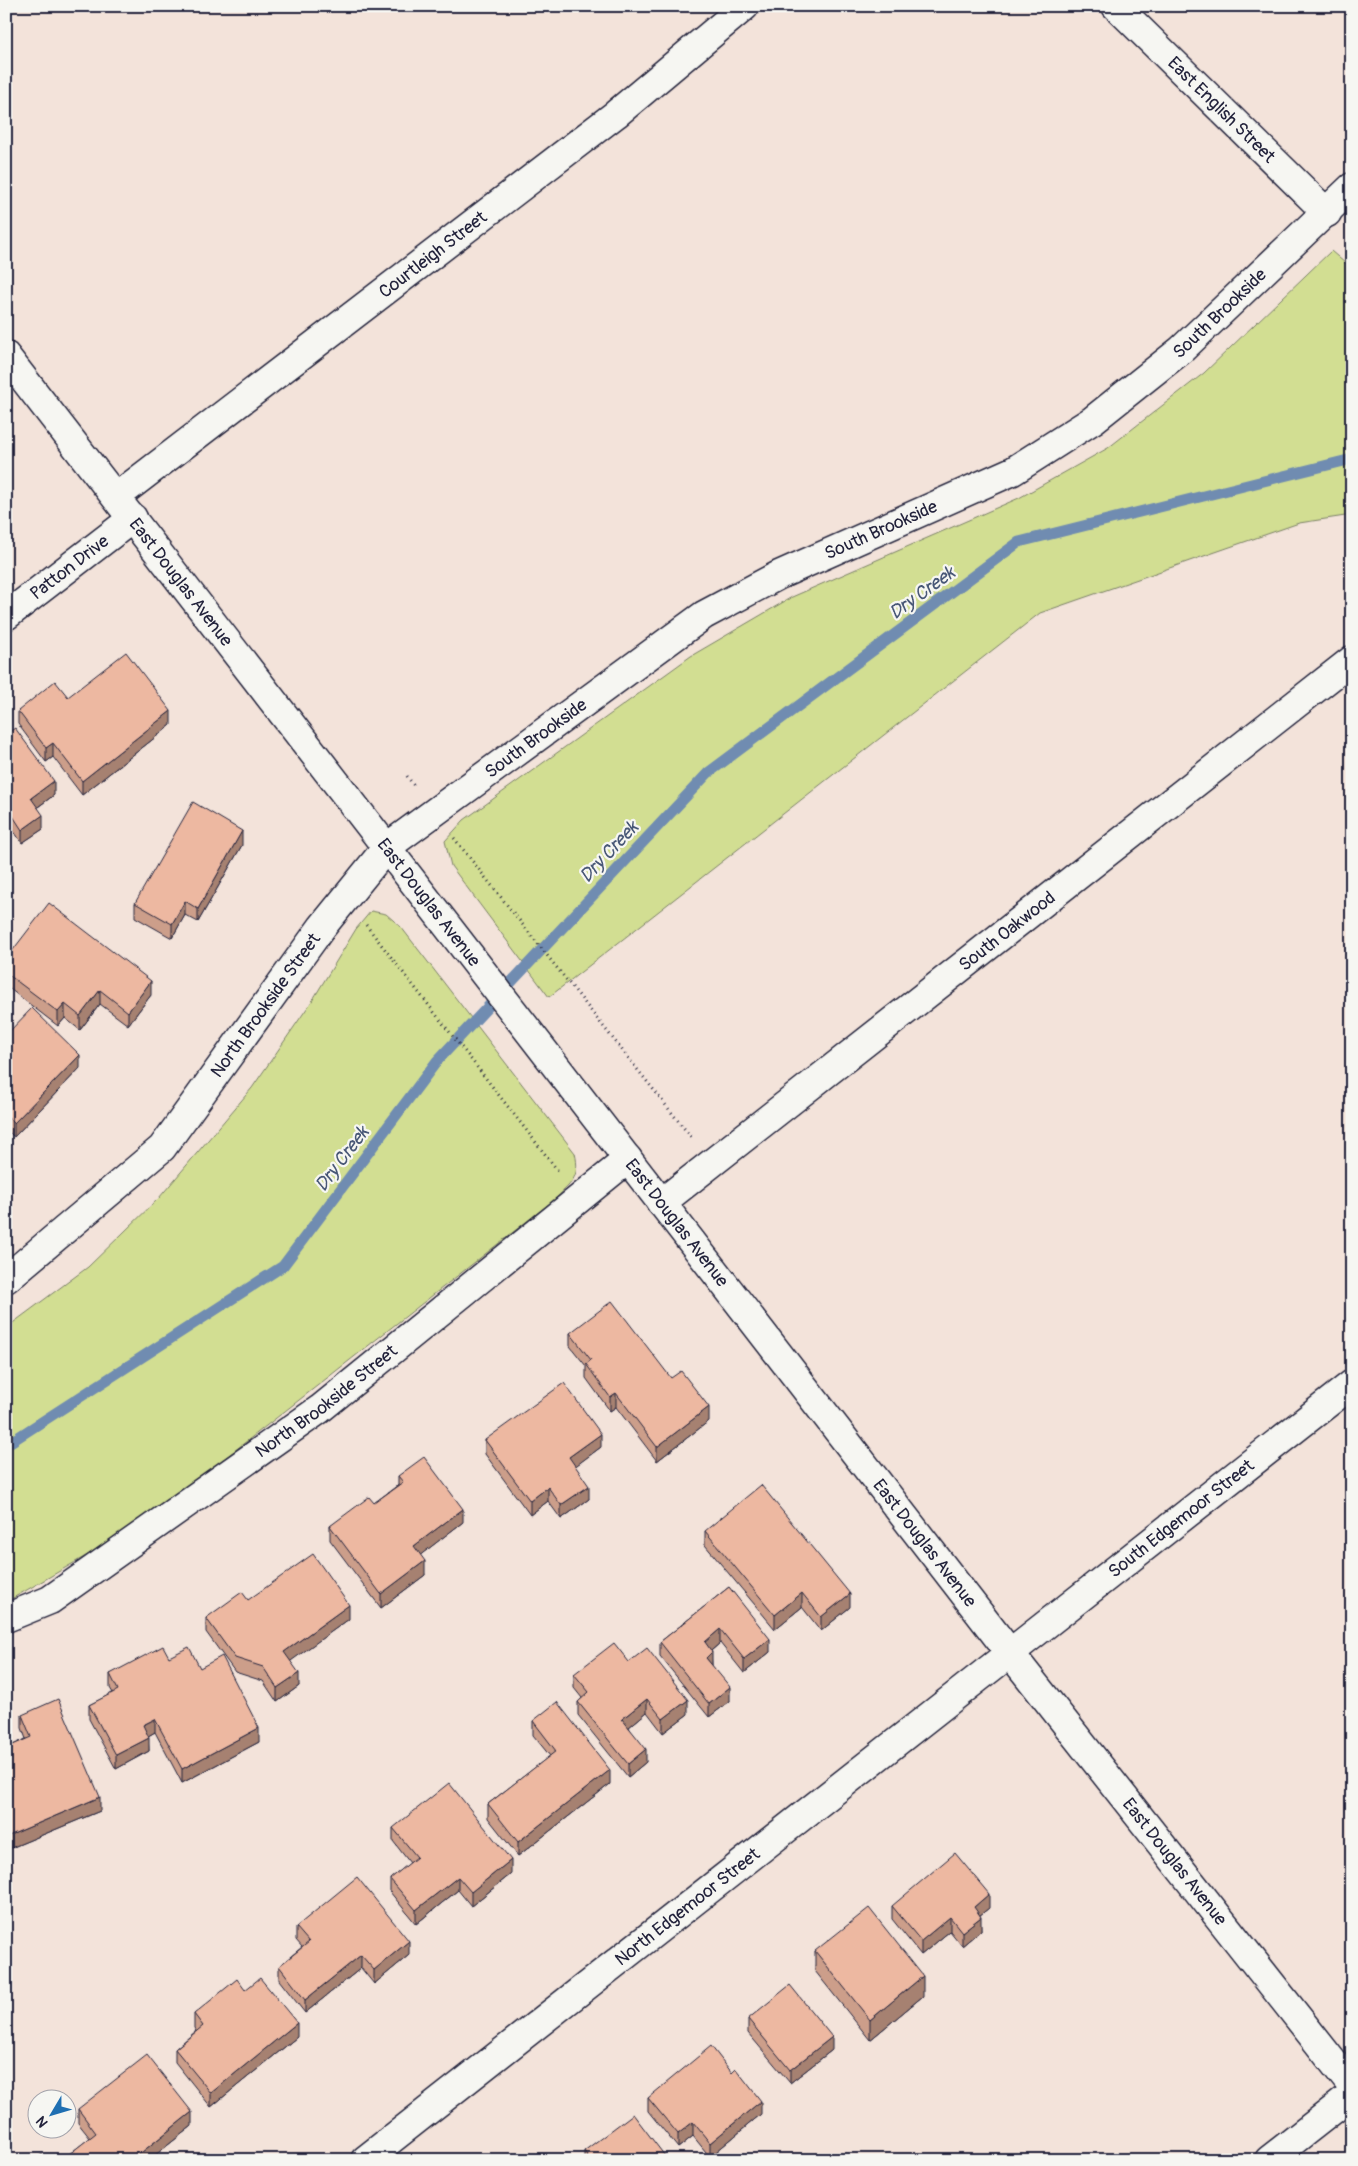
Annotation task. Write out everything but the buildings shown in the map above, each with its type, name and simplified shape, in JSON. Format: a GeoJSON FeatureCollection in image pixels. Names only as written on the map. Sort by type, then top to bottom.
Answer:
{"type":"FeatureCollection","features":[{"type":"Feature","properties":{"kind":"street","name":"Courtleigh Street"},"geometry":{"type":"LineString","coordinates":[[116,497],[616,114],[745,6]]}},
{"type":"Feature","properties":{"kind":"street","name":"East English Street"},"geometry":{"type":"LineString","coordinates":[[1116,6],[1327,213]]}},
{"type":"Feature","properties":{"kind":"street","name":"South Brookside"},"geometry":{"type":"LineString","coordinates":[[387,847],[704,615],[779,575],[1013,471],[1093,420],[1181,350],[1327,213],[1352,187]]}},
{"type":"Feature","properties":{"kind":"street","name":"East Douglas Avenue"},"geometry":{"type":"LineString","coordinates":[[6,356],[1010,1653],[1352,2086]]}},
{"type":"Feature","properties":{"kind":"street","name":"Patton Drive"},"geometry":{"type":"LineString","coordinates":[[6,616],[133,518]]}},
{"type":"Feature","properties":{"kind":"street","name":"South Oakwood"},"geometry":{"type":"LineString","coordinates":[[662,1203],[1352,660]]}},
{"type":"Feature","properties":{"kind":"street","name":"North Brookside Street"},"geometry":{"type":"LineString","coordinates":[[6,1279],[162,1148],[322,927],[387,847]]}},
{"type":"Feature","properties":{"kind":"street","name":"North Brookside Street"},"geometry":{"type":"LineString","coordinates":[[6,1618],[50,1600],[320,1409],[628,1159]]}},
{"type":"Feature","properties":{"kind":"street","name":"South Edgemoor Street"},"geometry":{"type":"LineString","coordinates":[[1010,1653],[1352,1384]]}},
{"type":"Feature","properties":{"kind":"street","name":"North Edgemoor Street"},"geometry":{"type":"LineString","coordinates":[[365,2160],[1010,1653]]}},
{"type":"Feature","properties":{"kind":"street"},"geometry":{"type":"LineString","coordinates":[[1268,2160],[1352,2095]]}},
{"type":"Feature","properties":{"kind":"path"},"geometry":{"type":"LineString","coordinates":[[407,776],[433,813],[712,1164]]}},
{"type":"Feature","properties":{"kind":"path"},"geometry":{"type":"LineString","coordinates":[[346,899],[580,1198]]}},
{"type":"Feature","properties":{"kind":"green space"},"geometry":{"type":"Polygon","coordinates":[[[1331,251],[1352,269],[1352,515],[1299,523],[1040,613],[549,997],[451,866],[445,841],[464,820],[691,656],[792,597],[1019,498],[1108,448],[1204,373],[1331,251]]]}},
{"type":"Feature","properties":{"kind":"green space"},"geometry":{"type":"Polygon","coordinates":[[[371,911],[386,914],[401,927],[575,1153],[576,1169],[573,1180],[554,1200],[201,1477],[91,1553],[6,1602],[6,1328],[88,1267],[159,1198],[252,1088],[312,1001],[356,929],[371,911]]]}},
{"type":"Feature","properties":{"kind":"waterway","name":"Dry Creek"},"geometry":{"type":"LineString","coordinates":[[6,1445],[283,1266],[437,1061],[708,773],[1019,542],[1352,459]]}}]}
